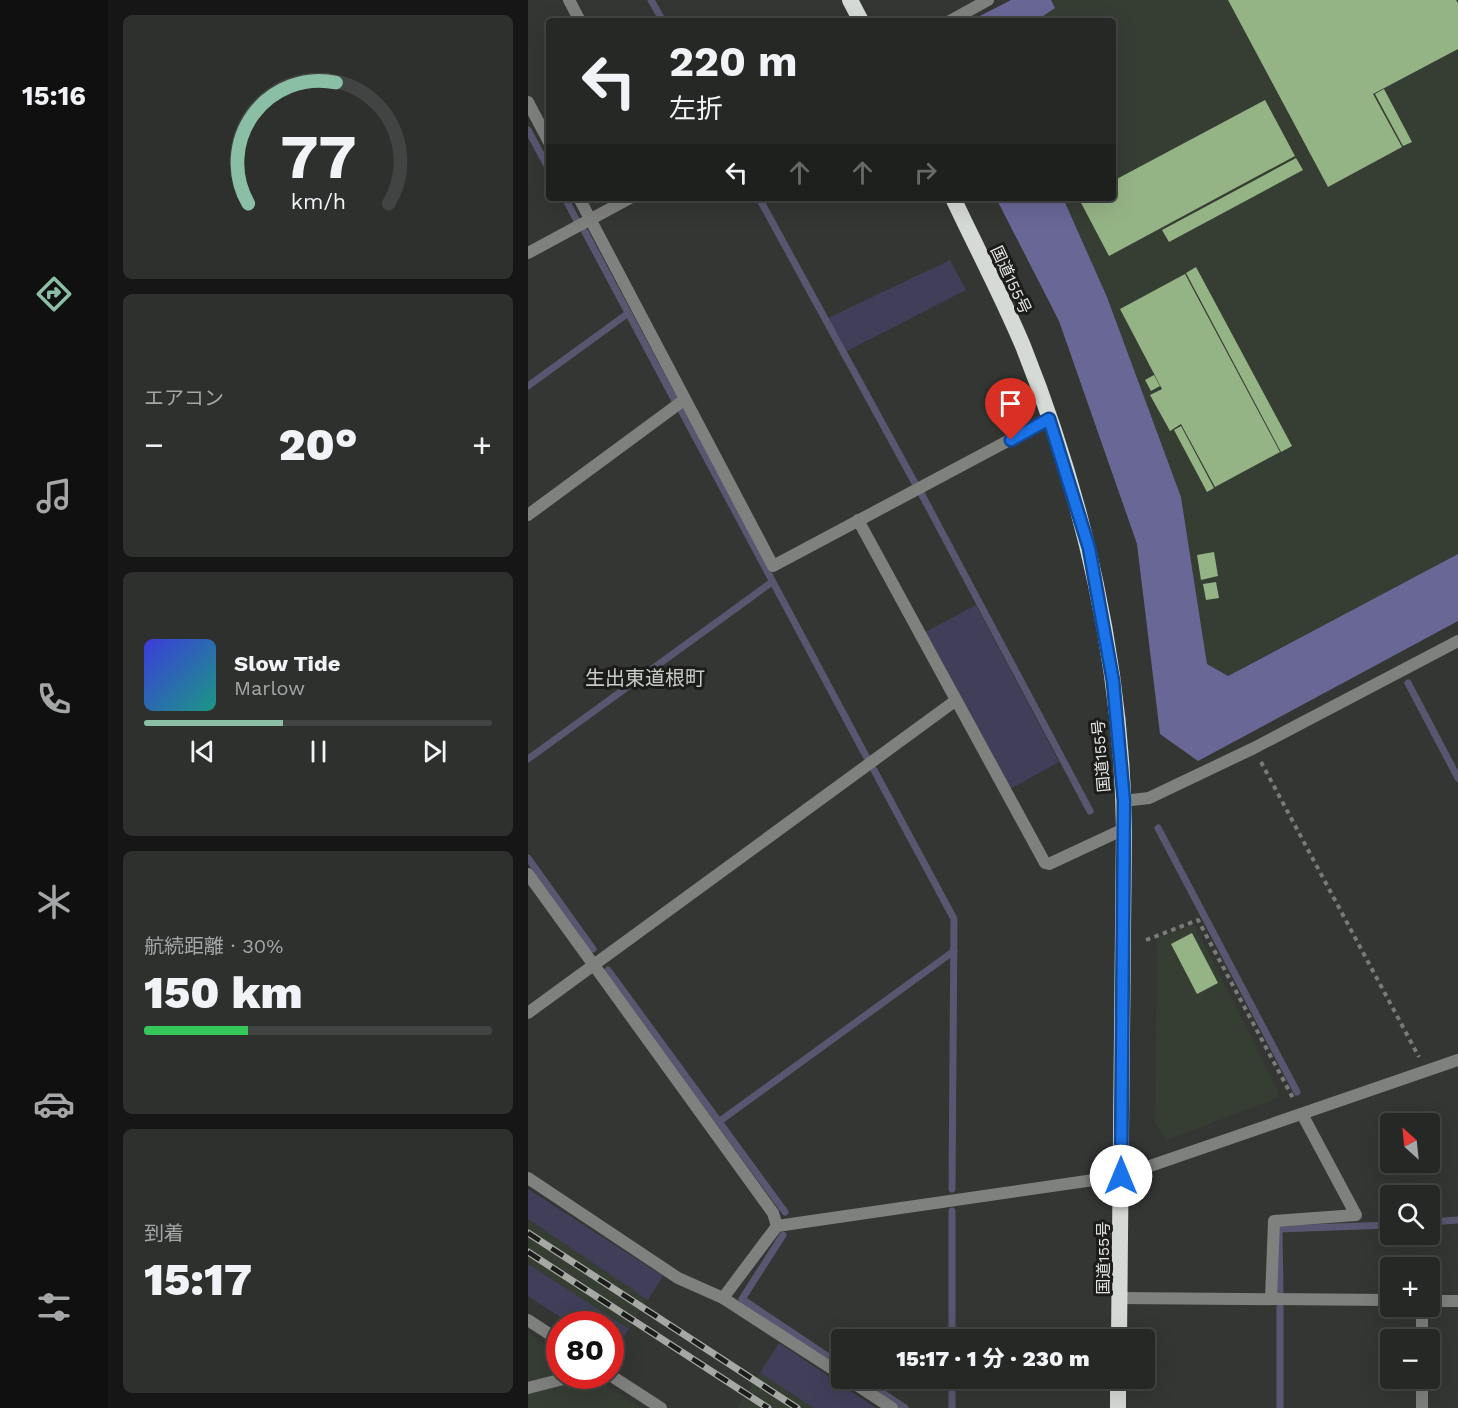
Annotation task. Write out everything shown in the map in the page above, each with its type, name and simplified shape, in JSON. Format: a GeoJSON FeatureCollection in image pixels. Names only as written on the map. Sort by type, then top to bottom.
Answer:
{"type":"FeatureCollection","features":[{"type":"Feature","properties":{"kind":"highway"},"geometry":{"type":"LineString","coordinates":[[850,0],[859,18]]}},
{"type":"Feature","properties":{"kind":"highway","name":"国道155号"},"geometry":{"type":"LineString","coordinates":[[954,201],[1022,345],[1049,419],[1089,548],[1113,681],[1124,801],[1119,1329]]}},
{"type":"Feature","properties":{"kind":"highway"},"geometry":{"type":"LineString","coordinates":[[1118,1389],[1118,1408]]}},
{"type":"Feature","properties":{"kind":"street"},"geometry":{"type":"LineString","coordinates":[[569,0],[578,18]]}},
{"type":"Feature","properties":{"kind":"street"},"geometry":{"type":"LineString","coordinates":[[955,18],[988,0]]}},
{"type":"Feature","properties":{"kind":"street"},"geometry":{"type":"LineString","coordinates":[[528,102],[546,136]]}},
{"type":"Feature","properties":{"kind":"street"},"geometry":{"type":"LineString","coordinates":[[581,201],[773,566],[1049,419]]}},
{"type":"Feature","properties":{"kind":"street"},"geometry":{"type":"LineString","coordinates":[[528,253],[624,201]]}},
{"type":"Feature","properties":{"kind":"street"},"geometry":{"type":"LineString","coordinates":[[528,515],[684,400]]}},
{"type":"Feature","properties":{"kind":"street"},"geometry":{"type":"LineString","coordinates":[[858,520],[1045,863],[1049,864],[1124,829]]}},
{"type":"Feature","properties":{"kind":"street"},"geometry":{"type":"LineString","coordinates":[[1124,801],[1149,798],[1254,748],[1458,641]]}},
{"type":"Feature","properties":{"kind":"street"},"geometry":{"type":"LineString","coordinates":[[528,1013],[955,701]]}},
{"type":"Feature","properties":{"kind":"street"},"geometry":{"type":"LineString","coordinates":[[528,874],[773,1213],[777,1226]]}},
{"type":"Feature","properties":{"kind":"street"},"geometry":{"type":"LineString","coordinates":[[723,1298],[777,1226],[1121,1176],[1458,1060]]}},
{"type":"Feature","properties":{"kind":"street"},"geometry":{"type":"LineString","coordinates":[[1271,1299],[1274,1221],[1356,1215],[1302,1114]]}},
{"type":"Feature","properties":{"kind":"street"},"geometry":{"type":"LineString","coordinates":[[528,1178],[678,1278],[723,1298],[831,1368]]}},
{"type":"Feature","properties":{"kind":"street"},"geometry":{"type":"LineString","coordinates":[[1120,1298],[1380,1300]]}},
{"type":"Feature","properties":{"kind":"street"},"geometry":{"type":"LineString","coordinates":[[1440,1301],[1458,1301]]}},
{"type":"Feature","properties":{"kind":"street"},"geometry":{"type":"LineString","coordinates":[[528,1320],[546,1332]]}},
{"type":"Feature","properties":{"kind":"street"},"geometry":{"type":"LineString","coordinates":[[528,1388],[546,1383]]}},
{"type":"Feature","properties":{"kind":"street"},"geometry":{"type":"LineString","coordinates":[[624,1385],[657,1407]]}},
{"type":"Feature","properties":{"kind":"street"},"geometry":{"type":"LineString","coordinates":[[863,1389],[892,1408]]}},
{"type":"Feature","properties":{"kind":"street"},"geometry":{"type":"LineString","coordinates":[[1422,1389],[1422,1408]]}},
{"type":"Feature","properties":{"kind":"path"},"geometry":{"type":"LineString","coordinates":[[1254,748],[1426,1071]]}},
{"type":"Feature","properties":{"kind":"path"},"geometry":{"type":"LineString","coordinates":[[1146,940],[1198,920],[1302,1114]]}},
{"type":"Feature","properties":{"kind":"shaded area"},"geometry":{"type":"Polygon","coordinates":[[[1011,0],[1051,0],[1055,8],[1040,18],[976,18],[1011,0]]]}},
{"type":"Feature","properties":{"kind":"shaded area"},"geometry":{"type":"Polygon","coordinates":[[[1051,0],[1458,0],[1458,554],[1227,676],[1207,664],[1181,497],[1107,297],[1064,201],[1116,201],[1116,18],[1040,18],[1055,8],[1051,0]]]}},
{"type":"Feature","properties":{"kind":"shaded area"},"geometry":{"type":"Polygon","coordinates":[[[998,201],[1064,201],[1107,297],[1181,497],[1207,664],[1228,676],[1458,554],[1458,621],[1198,761],[1160,734],[1137,544],[1059,321],[998,201]]]}},
{"type":"Feature","properties":{"kind":"shaded area"},"geometry":{"type":"Polygon","coordinates":[[[950,260],[966,290],[847,351],[828,318],[950,260]]]}},
{"type":"Feature","properties":{"kind":"shaded area"},"geometry":{"type":"Polygon","coordinates":[[[976,605],[1059,762],[1010,789],[925,632],[976,605]]]}},
{"type":"Feature","properties":{"kind":"shaded area"},"geometry":{"type":"Polygon","coordinates":[[[1194,924],[1278,1090],[1277,1098],[1167,1140],[1155,1123],[1157,938],[1194,924]]]}},
{"type":"Feature","properties":{"kind":"shaded area"},"geometry":{"type":"Polygon","coordinates":[[[528,1189],[663,1276],[624,1336],[624,1311],[551,1311],[528,1296],[528,1189]]]}},
{"type":"Feature","properties":{"kind":"shaded area"},"geometry":{"type":"Polygon","coordinates":[[[528,1189],[663,1276],[648,1300],[528,1219],[528,1189]]]}},
{"type":"Feature","properties":{"kind":"shaded area"},"geometry":{"type":"Polygon","coordinates":[[[528,1264],[601,1311],[551,1311],[528,1296],[528,1264]]]}},
{"type":"Feature","properties":{"kind":"shaded area"},"geometry":{"type":"Polygon","coordinates":[[[624,1326],[629,1329],[624,1336],[624,1326]]]}},
{"type":"Feature","properties":{"kind":"shaded area"},"geometry":{"type":"Polygon","coordinates":[[[528,1333],[546,1345],[546,1389],[612,1389],[641,1408],[528,1408],[528,1333]]]}},
{"type":"Feature","properties":{"kind":"shaded area"},"geometry":{"type":"Polygon","coordinates":[[[779,1343],[831,1378],[831,1389],[848,1389],[876,1408],[737,1408],[779,1343]]]}},
{"type":"Feature","properties":{"kind":"shaded area"},"geometry":{"type":"Polygon","coordinates":[[[779,1343],[831,1378],[831,1389],[848,1389],[876,1408],[814,1408],[760,1373],[779,1343]]]}},
{"type":"Feature","properties":{"kind":"building"},"geometry":{"type":"Polygon","coordinates":[[[1228,0],[1456,0],[1458,3],[1458,49],[1373,94],[1402,147],[1328,187],[1228,0]]]}},
{"type":"Feature","properties":{"kind":"building"},"geometry":{"type":"Polygon","coordinates":[[[1384,89],[1412,142],[1403,146],[1375,94],[1384,89]]]}},
{"type":"Feature","properties":{"kind":"building"},"geometry":{"type":"Polygon","coordinates":[[[1265,100],[1295,156],[1109,256],[1080,201],[1116,201],[1116,179],[1265,100]]]}},
{"type":"Feature","properties":{"kind":"building"},"geometry":{"type":"Polygon","coordinates":[[[1296,158],[1303,170],[1169,242],[1162,230],[1296,158]]]}},
{"type":"Feature","properties":{"kind":"building"},"geometry":{"type":"Polygon","coordinates":[[[1196,267],[1292,446],[1281,452],[1186,273],[1196,267]]]}},
{"type":"Feature","properties":{"kind":"building"},"geometry":{"type":"Polygon","coordinates":[[[1185,274],[1280,452],[1215,487],[1181,424],[1170,431],[1150,395],[1162,389],[1120,309],[1185,274]]]}},
{"type":"Feature","properties":{"kind":"building"},"geometry":{"type":"Polygon","coordinates":[[[1154,375],[1160,386],[1151,391],[1145,380],[1154,375]]]}},
{"type":"Feature","properties":{"kind":"building"},"geometry":{"type":"Polygon","coordinates":[[[1181,426],[1214,488],[1207,492],[1174,430],[1181,426]]]}},
{"type":"Feature","properties":{"kind":"building"},"geometry":{"type":"Polygon","coordinates":[[[1214,552],[1218,576],[1201,580],[1197,555],[1214,552]]]}},
{"type":"Feature","properties":{"kind":"building"},"geometry":{"type":"Polygon","coordinates":[[[1216,582],[1219,598],[1206,600],[1203,584],[1216,582]]]}},
{"type":"Feature","properties":{"kind":"building"},"geometry":{"type":"Polygon","coordinates":[[[1192,933],[1218,983],[1197,994],[1171,944],[1192,933]]]}},
{"type":"Feature","properties":{"kind":"waterway"},"geometry":{"type":"LineString","coordinates":[[651,0],[661,18]]}},
{"type":"Feature","properties":{"kind":"waterway"},"geometry":{"type":"LineString","coordinates":[[528,130],[546,163]]}},
{"type":"Feature","properties":{"kind":"waterway"},"geometry":{"type":"LineString","coordinates":[[567,201],[577,221]]}},
{"type":"Feature","properties":{"kind":"waterway"},"geometry":{"type":"LineString","coordinates":[[761,201],[916,485]]}},
{"type":"Feature","properties":{"kind":"waterway"},"geometry":{"type":"LineString","coordinates":[[585,232],[674,399]]}},
{"type":"Feature","properties":{"kind":"waterway"},"geometry":{"type":"LineString","coordinates":[[528,386],[627,314]]}},
{"type":"Feature","properties":{"kind":"waterway"},"geometry":{"type":"LineString","coordinates":[[682,412],[866,756]]}},
{"type":"Feature","properties":{"kind":"waterway"},"geometry":{"type":"LineString","coordinates":[[921,493],[1090,811]]}},
{"type":"Feature","properties":{"kind":"waterway"},"geometry":{"type":"LineString","coordinates":[[528,759],[772,582]]}},
{"type":"Feature","properties":{"kind":"waterway"},"geometry":{"type":"LineString","coordinates":[[1408,683],[1458,778]]}},
{"type":"Feature","properties":{"kind":"waterway"},"geometry":{"type":"LineString","coordinates":[[874,770],[954,919],[952,1189]]}},
{"type":"Feature","properties":{"kind":"waterway"},"geometry":{"type":"LineString","coordinates":[[1158,828],[1297,1092]]}},
{"type":"Feature","properties":{"kind":"waterway"},"geometry":{"type":"LineString","coordinates":[[528,858],[593,949]]}},
{"type":"Feature","properties":{"kind":"waterway"},"geometry":{"type":"LineString","coordinates":[[720,1121],[954,951]]}},
{"type":"Feature","properties":{"kind":"waterway"},"geometry":{"type":"LineString","coordinates":[[608,970],[785,1212]]}},
{"type":"Feature","properties":{"kind":"waterway"},"geometry":{"type":"LineString","coordinates":[[952,1211],[952,1329]]}},
{"type":"Feature","properties":{"kind":"waterway"},"geometry":{"type":"LineString","coordinates":[[1440,1221],[1458,1220]]}},
{"type":"Feature","properties":{"kind":"waterway"},"geometry":{"type":"LineString","coordinates":[[1280,1291],[1279,1229],[1380,1225]]}},
{"type":"Feature","properties":{"kind":"waterway"},"geometry":{"type":"LineString","coordinates":[[783,1235],[742,1299],[831,1359]]}},
{"type":"Feature","properties":{"kind":"waterway"},"geometry":{"type":"LineString","coordinates":[[1280,1307],[1280,1408]]}},
{"type":"Feature","properties":{"kind":"waterway"},"geometry":{"type":"LineString","coordinates":[[876,1389],[905,1408]]}},
{"type":"Feature","properties":{"kind":"waterway"},"geometry":{"type":"LineString","coordinates":[[952,1389],[952,1408]]}},
{"type":"Feature","properties":{"kind":"railway"},"geometry":{"type":"LineString","coordinates":[[528,1233],[797,1408]]}},
{"type":"Feature","properties":{"kind":"railway"},"geometry":{"type":"LineString","coordinates":[[528,1252],[768,1408]]}},
{"type":"Feature","properties":{"kind":"district","name":"生出東道根町"},"geometry":{"type":"Point","coordinates":[645,678]}},
{"type":"Feature","properties":{"kind":"route"},"geometry":{"type":"LineString","coordinates":[[1011,440],[1049,419],[1089,548],[1113,681],[1124,801],[1121,1176]]}}]}
